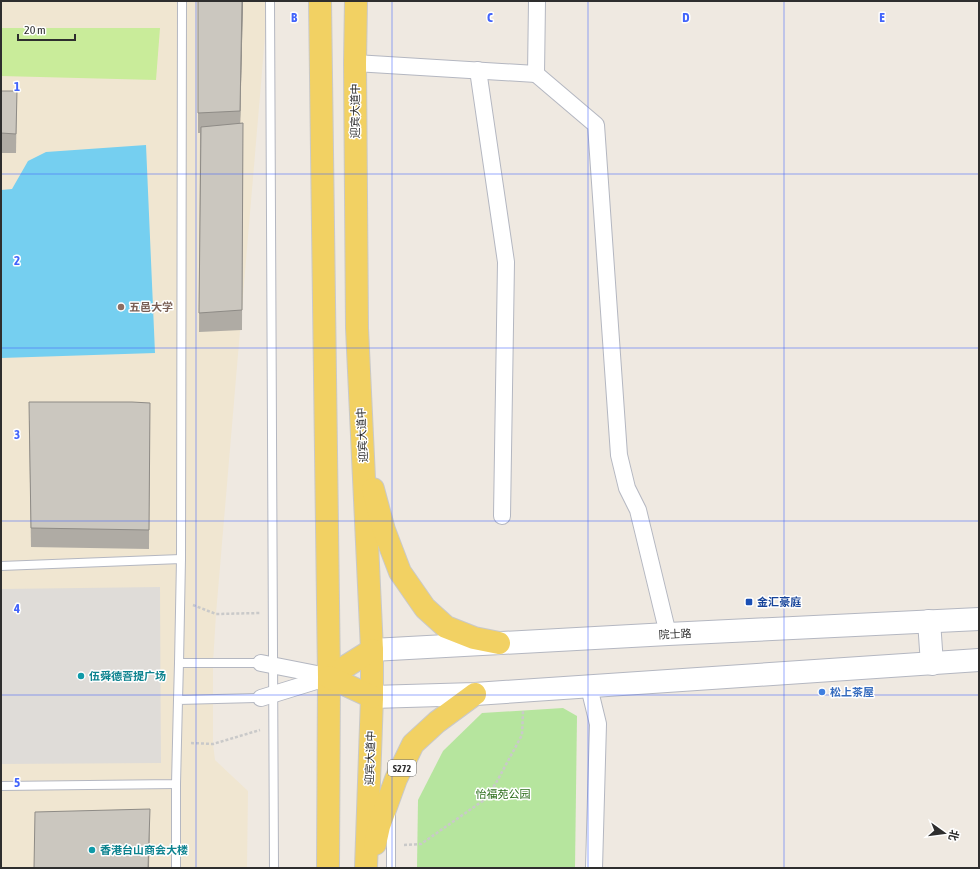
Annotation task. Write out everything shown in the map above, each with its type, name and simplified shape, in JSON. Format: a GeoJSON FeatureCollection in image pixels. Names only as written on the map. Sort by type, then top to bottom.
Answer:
{"type":"FeatureCollection","features":[{"type":"Feature","properties":{"kind":"main road"},"geometry":{"type":"LineString","coordinates":[[320,1],[329,677],[328,868]]}},
{"type":"Feature","properties":{"kind":"main road","name":"迎宾大道中"},"geometry":{"type":"LineString","coordinates":[[356,1],[354,62],[357,328],[372,650],[367,868]]}},
{"type":"Feature","properties":{"kind":"main road"},"geometry":{"type":"LineString","coordinates":[[363,458],[384,530],[400,572],[425,608],[446,627],[474,638],[499,643]]}},
{"type":"Feature","properties":{"kind":"main road","name":"院士路"},"geometry":{"type":"LineString","coordinates":[[372,650],[979,619]]}},
{"type":"Feature","properties":{"kind":"main road"},"geometry":{"type":"LineString","coordinates":[[929,621],[932,664]]}},
{"type":"Feature","properties":{"kind":"main road"},"geometry":{"type":"LineString","coordinates":[[329,677],[372,650]]}},
{"type":"Feature","properties":{"kind":"main road"},"geometry":{"type":"LineString","coordinates":[[329,677],[372,697],[475,694],[979,660]]}},
{"type":"Feature","properties":{"kind":"main road","name":"S272"},"geometry":{"type":"LineString","coordinates":[[367,868],[396,779],[413,744],[437,722],[475,694]]}},
{"type":"Feature","properties":{"kind":"street"},"geometry":{"type":"LineString","coordinates":[[536,74],[537,1]]}},
{"type":"Feature","properties":{"kind":"street"},"geometry":{"type":"LineString","coordinates":[[354,62],[536,74],[596,125],[619,455],[627,488],[638,510],[668,634]]}},
{"type":"Feature","properties":{"kind":"street"},"geometry":{"type":"LineString","coordinates":[[478,70],[506,262],[502,516]]}},
{"type":"Feature","properties":{"kind":"street"},"geometry":{"type":"LineString","coordinates":[[267,664],[329,677]]}},
{"type":"Feature","properties":{"kind":"street"},"geometry":{"type":"LineString","coordinates":[[267,696],[329,677]]}},
{"type":"Feature","properties":{"kind":"street"},"geometry":{"type":"LineString","coordinates":[[589,687],[598,724],[594,868]]}},
{"type":"Feature","properties":{"kind":"lane"},"geometry":{"type":"LineString","coordinates":[[176,868],[176,784],[181,559],[182,1]]}},
{"type":"Feature","properties":{"kind":"lane"},"geometry":{"type":"LineString","coordinates":[[270,1],[273,613],[267,664],[267,696],[273,726],[274,868]]}},
{"type":"Feature","properties":{"kind":"lane"},"geometry":{"type":"LineString","coordinates":[[1,566],[181,559]]}},
{"type":"Feature","properties":{"kind":"lane"},"geometry":{"type":"LineString","coordinates":[[179,663],[267,664]]}},
{"type":"Feature","properties":{"kind":"lane"},"geometry":{"type":"LineString","coordinates":[[178,700],[267,696]]}},
{"type":"Feature","properties":{"kind":"lane"},"geometry":{"type":"LineString","coordinates":[[1,786],[176,784]]}},
{"type":"Feature","properties":{"kind":"lane"},"geometry":{"type":"LineString","coordinates":[[391,794],[391,868]]}},
{"type":"Feature","properties":{"kind":"path"},"geometry":{"type":"LineString","coordinates":[[180,600],[216,614],[273,613]]}},
{"type":"Feature","properties":{"kind":"path"},"geometry":{"type":"LineString","coordinates":[[391,846],[421,844],[484,800],[496,783],[522,735],[524,691]]}},
{"type":"Feature","properties":{"kind":"path"},"geometry":{"type":"LineString","coordinates":[[177,743],[213,744],[273,726]]}},
{"type":"Feature","properties":{"kind":"shaded area","name":"五邑大学"},"geometry":{"type":"Polygon","coordinates":[[[1,1],[268,1],[213,663],[213,744],[215,760],[248,791],[247,868],[1,868],[1,1]]]}},
{"type":"Feature","properties":{"kind":"shaded area","name":"伍舜德菩提广场"},"geometry":{"type":"Polygon","coordinates":[[[160,587],[161,763],[1,764],[1,589],[160,587]]]}},
{"type":"Feature","properties":{"kind":"green space"},"geometry":{"type":"Polygon","coordinates":[[[1,28],[160,28],[156,80],[1,76],[1,28]]]}},
{"type":"Feature","properties":{"kind":"green space","name":"怡福苑公园"},"geometry":{"type":"Polygon","coordinates":[[[563,708],[577,716],[575,868],[417,868],[418,800],[443,751],[482,713],[563,708]]]}},
{"type":"Feature","properties":{"kind":"water"},"geometry":{"type":"Polygon","coordinates":[[[146,145],[155,353],[1,358],[1,190],[12,189],[28,161],[46,152],[146,145]]]}},
{"type":"Feature","properties":{"kind":"building"},"geometry":{"type":"Polygon","coordinates":[[[198,1],[242,1],[240,111],[198,113],[198,1]]]}},
{"type":"Feature","properties":{"kind":"building"},"geometry":{"type":"Polygon","coordinates":[[[1,91],[17,91],[16,134],[1,133],[1,91]]]}},
{"type":"Feature","properties":{"kind":"building"},"geometry":{"type":"Polygon","coordinates":[[[243,123],[242,310],[199,313],[201,127],[243,123]]]}},
{"type":"Feature","properties":{"kind":"building"},"geometry":{"type":"Polygon","coordinates":[[[29,402],[150,403],[149,530],[31,528],[29,402]]]}},
{"type":"Feature","properties":{"kind":"building","name":"香港台山商会大楼"},"geometry":{"type":"Polygon","coordinates":[[[150,809],[148,868],[34,868],[35,812],[150,809]]]}},
{"type":"Feature","properties":{"kind":"place","name":"五邑大学"},"geometry":{"type":"Point","coordinates":[121,307]}},
{"type":"Feature","properties":{"kind":"place","name":"金汇豪庭"},"geometry":{"type":"Point","coordinates":[749,602]}},
{"type":"Feature","properties":{"kind":"place","name":"伍舜德菩提广场"},"geometry":{"type":"Point","coordinates":[81,676]}},
{"type":"Feature","properties":{"kind":"place","name":"松上茶屋"},"geometry":{"type":"Point","coordinates":[822,692]}},
{"type":"Feature","properties":{"kind":"place","name":"香港台山商会大楼"},"geometry":{"type":"Point","coordinates":[92,850]}}]}
